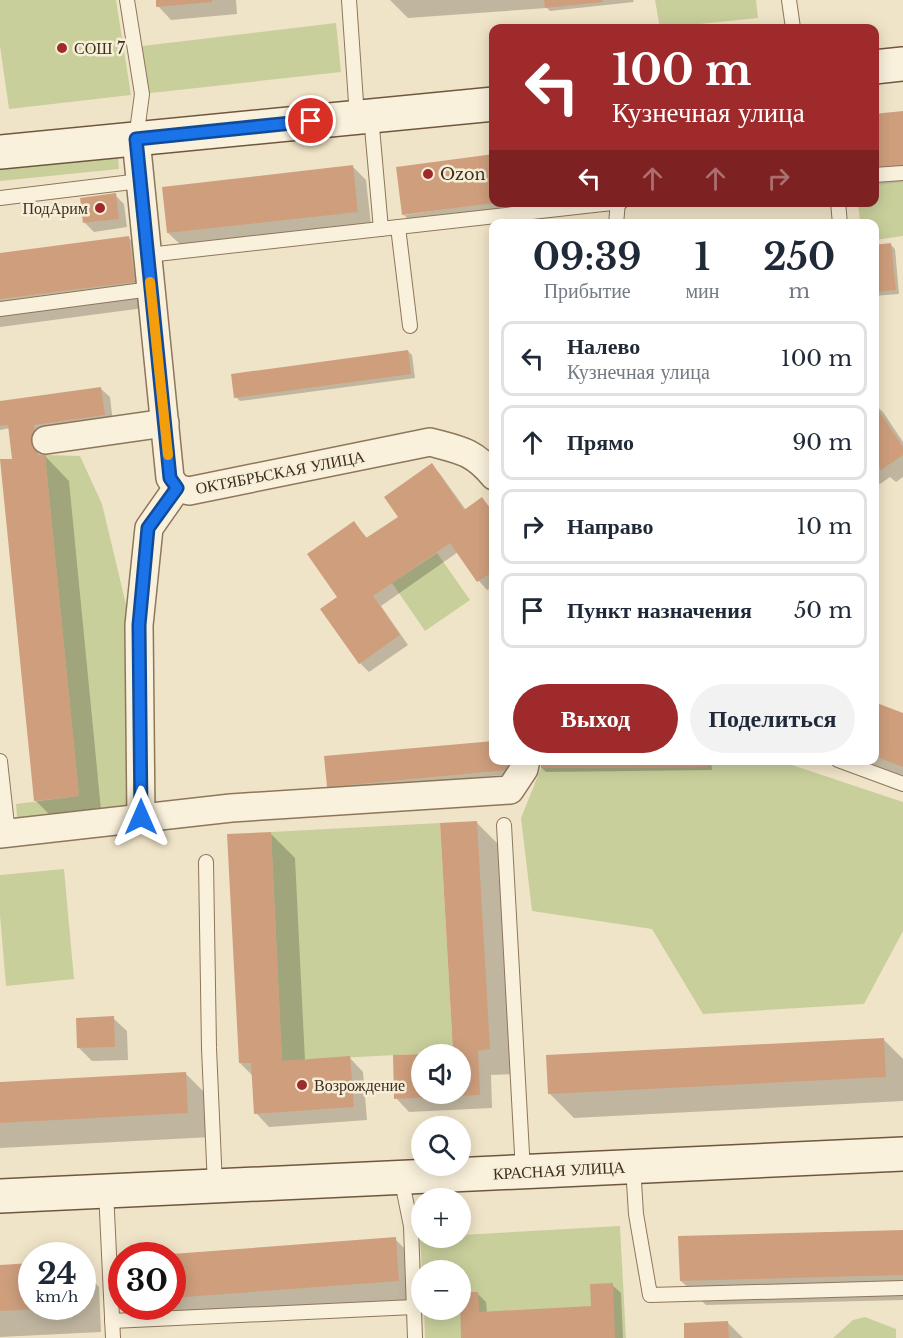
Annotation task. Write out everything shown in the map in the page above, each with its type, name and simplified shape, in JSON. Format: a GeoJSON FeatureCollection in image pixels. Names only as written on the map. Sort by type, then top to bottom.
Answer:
{"type":"FeatureCollection","features":[{"type":"Feature","properties":{"kind":"street"},"geometry":{"type":"LineString","coordinates":[[879,66],[903,64]]}},
{"type":"Feature","properties":{"kind":"street"},"geometry":{"type":"LineString","coordinates":[[0,152],[489,104]]}},
{"type":"Feature","properties":{"kind":"street"},"geometry":{"type":"LineString","coordinates":[[136,139],[170,478],[177,488]]}},
{"type":"Feature","properties":{"kind":"street"},"geometry":{"type":"LineString","coordinates":[[46,440],[165,423]]}},
{"type":"Feature","properties":{"kind":"street","name":"ОКТЯБРЬСКАЯ УЛИЦА"},"geometry":{"type":"LineString","coordinates":[[141,817],[139,625],[148,528],[177,488],[189,490],[430,442],[464,451],[489,470]]}},
{"type":"Feature","properties":{"kind":"street"},"geometry":{"type":"LineString","coordinates":[[4,834],[231,807],[510,790],[525,765]]}},
{"type":"Feature","properties":{"kind":"street","name":"КРАСНАЯ УЛИЦА"},"geometry":{"type":"LineString","coordinates":[[0,1196],[903,1154]]}},
{"type":"Feature","properties":{"kind":"lane"},"geometry":{"type":"LineString","coordinates":[[127,0],[142,94],[136,139]]}},
{"type":"Feature","properties":{"kind":"lane"},"geometry":{"type":"LineString","coordinates":[[349,0],[381,229]]}},
{"type":"Feature","properties":{"kind":"lane"},"geometry":{"type":"LineString","coordinates":[[789,0],[792,24]]}},
{"type":"Feature","properties":{"kind":"lane"},"geometry":{"type":"LineString","coordinates":[[879,175],[903,173]]}},
{"type":"Feature","properties":{"kind":"lane"},"geometry":{"type":"LineString","coordinates":[[0,198],[140,182]]}},
{"type":"Feature","properties":{"kind":"lane"},"geometry":{"type":"LineString","coordinates":[[148,255],[582,207]]}},
{"type":"Feature","properties":{"kind":"lane"},"geometry":{"type":"LineString","coordinates":[[398,227],[410,326]]}},
{"type":"Feature","properties":{"kind":"lane"},"geometry":{"type":"LineString","coordinates":[[0,309],[151,289]]}},
{"type":"Feature","properties":{"kind":"lane"},"geometry":{"type":"LineString","coordinates":[[0,761],[4,834]]}},
{"type":"Feature","properties":{"kind":"lane"},"geometry":{"type":"LineString","coordinates":[[852,765],[903,784]]}},
{"type":"Feature","properties":{"kind":"lane"},"geometry":{"type":"LineString","coordinates":[[504,825],[523,1172]]}},
{"type":"Feature","properties":{"kind":"lane"},"geometry":{"type":"LineString","coordinates":[[206,862],[209,1048],[215,1186]]}},
{"type":"Feature","properties":{"kind":"lane"},"geometry":{"type":"LineString","coordinates":[[633,1166],[636,1214],[650,1294],[903,1287]]}},
{"type":"Feature","properties":{"kind":"lane"},"geometry":{"type":"LineString","coordinates":[[401,1177],[411,1226],[412,1260]]}},
{"type":"Feature","properties":{"kind":"lane"},"geometry":{"type":"LineString","coordinates":[[106,1191],[113,1338]]}},
{"type":"Feature","properties":{"kind":"lane"},"geometry":{"type":"LineString","coordinates":[[112,1321],[411,1307]]}},
{"type":"Feature","properties":{"kind":"lane"},"geometry":{"type":"LineString","coordinates":[[414,1320],[415,1338]]}},
{"type":"Feature","properties":{"kind":"green space","name":"СОШ 7"},"geometry":{"type":"Polygon","coordinates":[[[0,0],[116,0],[131,95],[9,109],[0,46],[0,0]]]}},
{"type":"Feature","properties":{"kind":"green space"},"geometry":{"type":"Polygon","coordinates":[[[655,0],[756,0],[758,18],[699,24],[659,24],[655,0]]]}},
{"type":"Feature","properties":{"kind":"green space"},"geometry":{"type":"Polygon","coordinates":[[[336,23],[341,72],[142,94],[134,47],[336,23]]]}},
{"type":"Feature","properties":{"kind":"green space"},"geometry":{"type":"Polygon","coordinates":[[[118,157],[119,169],[0,181],[0,168],[118,157]]]}},
{"type":"Feature","properties":{"kind":"green space"},"geometry":{"type":"Polygon","coordinates":[[[903,182],[903,236],[879,239],[879,219],[860,219],[858,207],[879,207],[879,185],[903,182]]]}},
{"type":"Feature","properties":{"kind":"green space"},"geometry":{"type":"Polygon","coordinates":[[[45,455],[80,456],[102,504],[129,617],[129,801],[122,811],[25,823],[17,817],[16,804],[79,796],[45,455]]]}},
{"type":"Feature","properties":{"kind":"green space"},"geometry":{"type":"Polygon","coordinates":[[[437,553],[470,600],[425,631],[392,583],[437,553]]]}},
{"type":"Feature","properties":{"kind":"green space"},"geometry":{"type":"Polygon","coordinates":[[[708,765],[792,765],[903,802],[903,931],[864,1004],[703,1014],[652,929],[532,911],[521,818],[541,768],[708,767],[708,765]]]}},
{"type":"Feature","properties":{"kind":"green space"},"geometry":{"type":"Polygon","coordinates":[[[440,823],[453,1044],[411,1044],[411,1054],[282,1061],[271,832],[440,823]]]}},
{"type":"Feature","properties":{"kind":"green space"},"geometry":{"type":"Polygon","coordinates":[[[64,869],[74,979],[6,986],[0,915],[0,875],[64,869]]]}},
{"type":"Feature","properties":{"kind":"green space"},"geometry":{"type":"Polygon","coordinates":[[[620,1226],[626,1338],[425,1338],[424,1320],[471,1320],[471,1260],[421,1260],[421,1248],[471,1248],[471,1234],[620,1226]]]}},
{"type":"Feature","properties":{"kind":"green space"},"geometry":{"type":"Polygon","coordinates":[[[865,1317],[896,1329],[896,1338],[833,1338],[853,1320],[865,1317]]]}},
{"type":"Feature","properties":{"kind":"building"},"geometry":{"type":"Polygon","coordinates":[[[156,0],[212,0],[212,2],[156,7],[156,0]]]}},
{"type":"Feature","properties":{"kind":"building"},"geometry":{"type":"Polygon","coordinates":[[[544,0],[603,0],[603,2],[545,8],[544,0]]]}},
{"type":"Feature","properties":{"kind":"building"},"geometry":{"type":"Polygon","coordinates":[[[903,111],[903,167],[879,169],[879,113],[903,111]]]}},
{"type":"Feature","properties":{"kind":"building"},"geometry":{"type":"Polygon","coordinates":[[[489,155],[489,204],[402,215],[396,167],[489,155]]]}},
{"type":"Feature","properties":{"kind":"building"},"geometry":{"type":"Polygon","coordinates":[[[353,165],[358,212],[167,233],[162,187],[353,165]]]}},
{"type":"Feature","properties":{"kind":"building","name":"ПодАрим"},"geometry":{"type":"Polygon","coordinates":[[[116,193],[119,219],[83,223],[80,198],[116,193]]]}},
{"type":"Feature","properties":{"kind":"building"},"geometry":{"type":"Polygon","coordinates":[[[129,236],[135,282],[0,299],[0,253],[129,236]]]}},
{"type":"Feature","properties":{"kind":"building"},"geometry":{"type":"Polygon","coordinates":[[[891,243],[896,290],[879,292],[879,244],[891,243]]]}},
{"type":"Feature","properties":{"kind":"building"},"geometry":{"type":"Polygon","coordinates":[[[408,350],[411,374],[234,398],[231,374],[408,350]]]}},
{"type":"Feature","properties":{"kind":"building"},"geometry":{"type":"Polygon","coordinates":[[[101,387],[105,415],[34,425],[38,455],[45,455],[79,796],[34,801],[0,459],[12,459],[8,425],[0,426],[0,401],[101,387]]]}},
{"type":"Feature","properties":{"kind":"building"},"geometry":{"type":"Polygon","coordinates":[[[879,411],[903,447],[903,455],[881,470],[879,467],[879,411]]]}},
{"type":"Feature","properties":{"kind":"building"},"geometry":{"type":"Polygon","coordinates":[[[432,463],[464,510],[482,497],[489,507],[489,574],[477,582],[450,543],[373,596],[400,635],[359,664],[320,609],[337,597],[307,554],[354,521],[366,538],[398,517],[384,497],[432,463]]]}},
{"type":"Feature","properties":{"kind":"building"},"geometry":{"type":"Polygon","coordinates":[[[879,704],[903,713],[903,767],[879,758],[879,704]]]}},
{"type":"Feature","properties":{"kind":"building"},"geometry":{"type":"Polygon","coordinates":[[[489,741],[489,765],[519,765],[519,769],[327,787],[324,756],[489,741]]]}},
{"type":"Feature","properties":{"kind":"building"},"geometry":{"type":"Polygon","coordinates":[[[541,765],[708,765],[708,767],[541,768],[541,765]]]}},
{"type":"Feature","properties":{"kind":"building"},"geometry":{"type":"Polygon","coordinates":[[[477,821],[490,1049],[478,1051],[480,1095],[471,1095],[471,1044],[453,1044],[440,823],[477,821]]]}},
{"type":"Feature","properties":{"kind":"building"},"geometry":{"type":"Polygon","coordinates":[[[271,832],[282,1061],[350,1056],[354,1107],[254,1114],[251,1063],[239,1063],[227,834],[271,832]]]}},
{"type":"Feature","properties":{"kind":"building"},"geometry":{"type":"Polygon","coordinates":[[[114,1016],[115,1047],[77,1048],[76,1018],[114,1016]]]}},
{"type":"Feature","properties":{"kind":"building"},"geometry":{"type":"Polygon","coordinates":[[[884,1038],[886,1077],[548,1094],[546,1055],[884,1038]]]}},
{"type":"Feature","properties":{"kind":"building"},"geometry":{"type":"Polygon","coordinates":[[[411,1054],[411,1098],[394,1099],[393,1055],[411,1054]]]}},
{"type":"Feature","properties":{"kind":"building"},"geometry":{"type":"Polygon","coordinates":[[[186,1072],[188,1113],[0,1123],[0,1082],[186,1072]]]}},
{"type":"Feature","properties":{"kind":"building"},"geometry":{"type":"Polygon","coordinates":[[[903,1230],[903,1275],[680,1281],[678,1236],[903,1230]]]}},
{"type":"Feature","properties":{"kind":"building"},"geometry":{"type":"Polygon","coordinates":[[[396,1237],[399,1281],[186,1297],[186,1253],[396,1237]]]}},
{"type":"Feature","properties":{"kind":"building"},"geometry":{"type":"Polygon","coordinates":[[[18,1264],[18,1310],[0,1311],[0,1265],[18,1264]]]}},
{"type":"Feature","properties":{"kind":"building"},"geometry":{"type":"Polygon","coordinates":[[[613,1283],[615,1338],[461,1338],[461,1320],[471,1320],[471,1292],[478,1292],[479,1312],[591,1306],[590,1284],[613,1283]]]}},
{"type":"Feature","properties":{"kind":"building"},"geometry":{"type":"Polygon","coordinates":[[[728,1321],[729,1338],[684,1338],[684,1323],[728,1321]]]}},
{"type":"Feature","properties":{"kind":"slow traffic"},"geometry":{"type":"LineString","coordinates":[[150,282],[168,455]]}},
{"type":"Feature","properties":{"kind":"place","name":"СОШ 7"},"geometry":{"type":"Point","coordinates":[62,48]}},
{"type":"Feature","properties":{"kind":"place","name":"Ozon"},"geometry":{"type":"Point","coordinates":[428,174]}},
{"type":"Feature","properties":{"kind":"place","name":"ПодАрим"},"geometry":{"type":"Point","coordinates":[100,208]}},
{"type":"Feature","properties":{"kind":"place","name":"Возрождение"},"geometry":{"type":"Point","coordinates":[302,1085]}},
{"type":"Feature","properties":{"kind":"route"},"geometry":{"type":"LineString","coordinates":[[141,817],[139,625],[148,528],[177,488],[170,478],[136,139],[311,121]]}}]}
